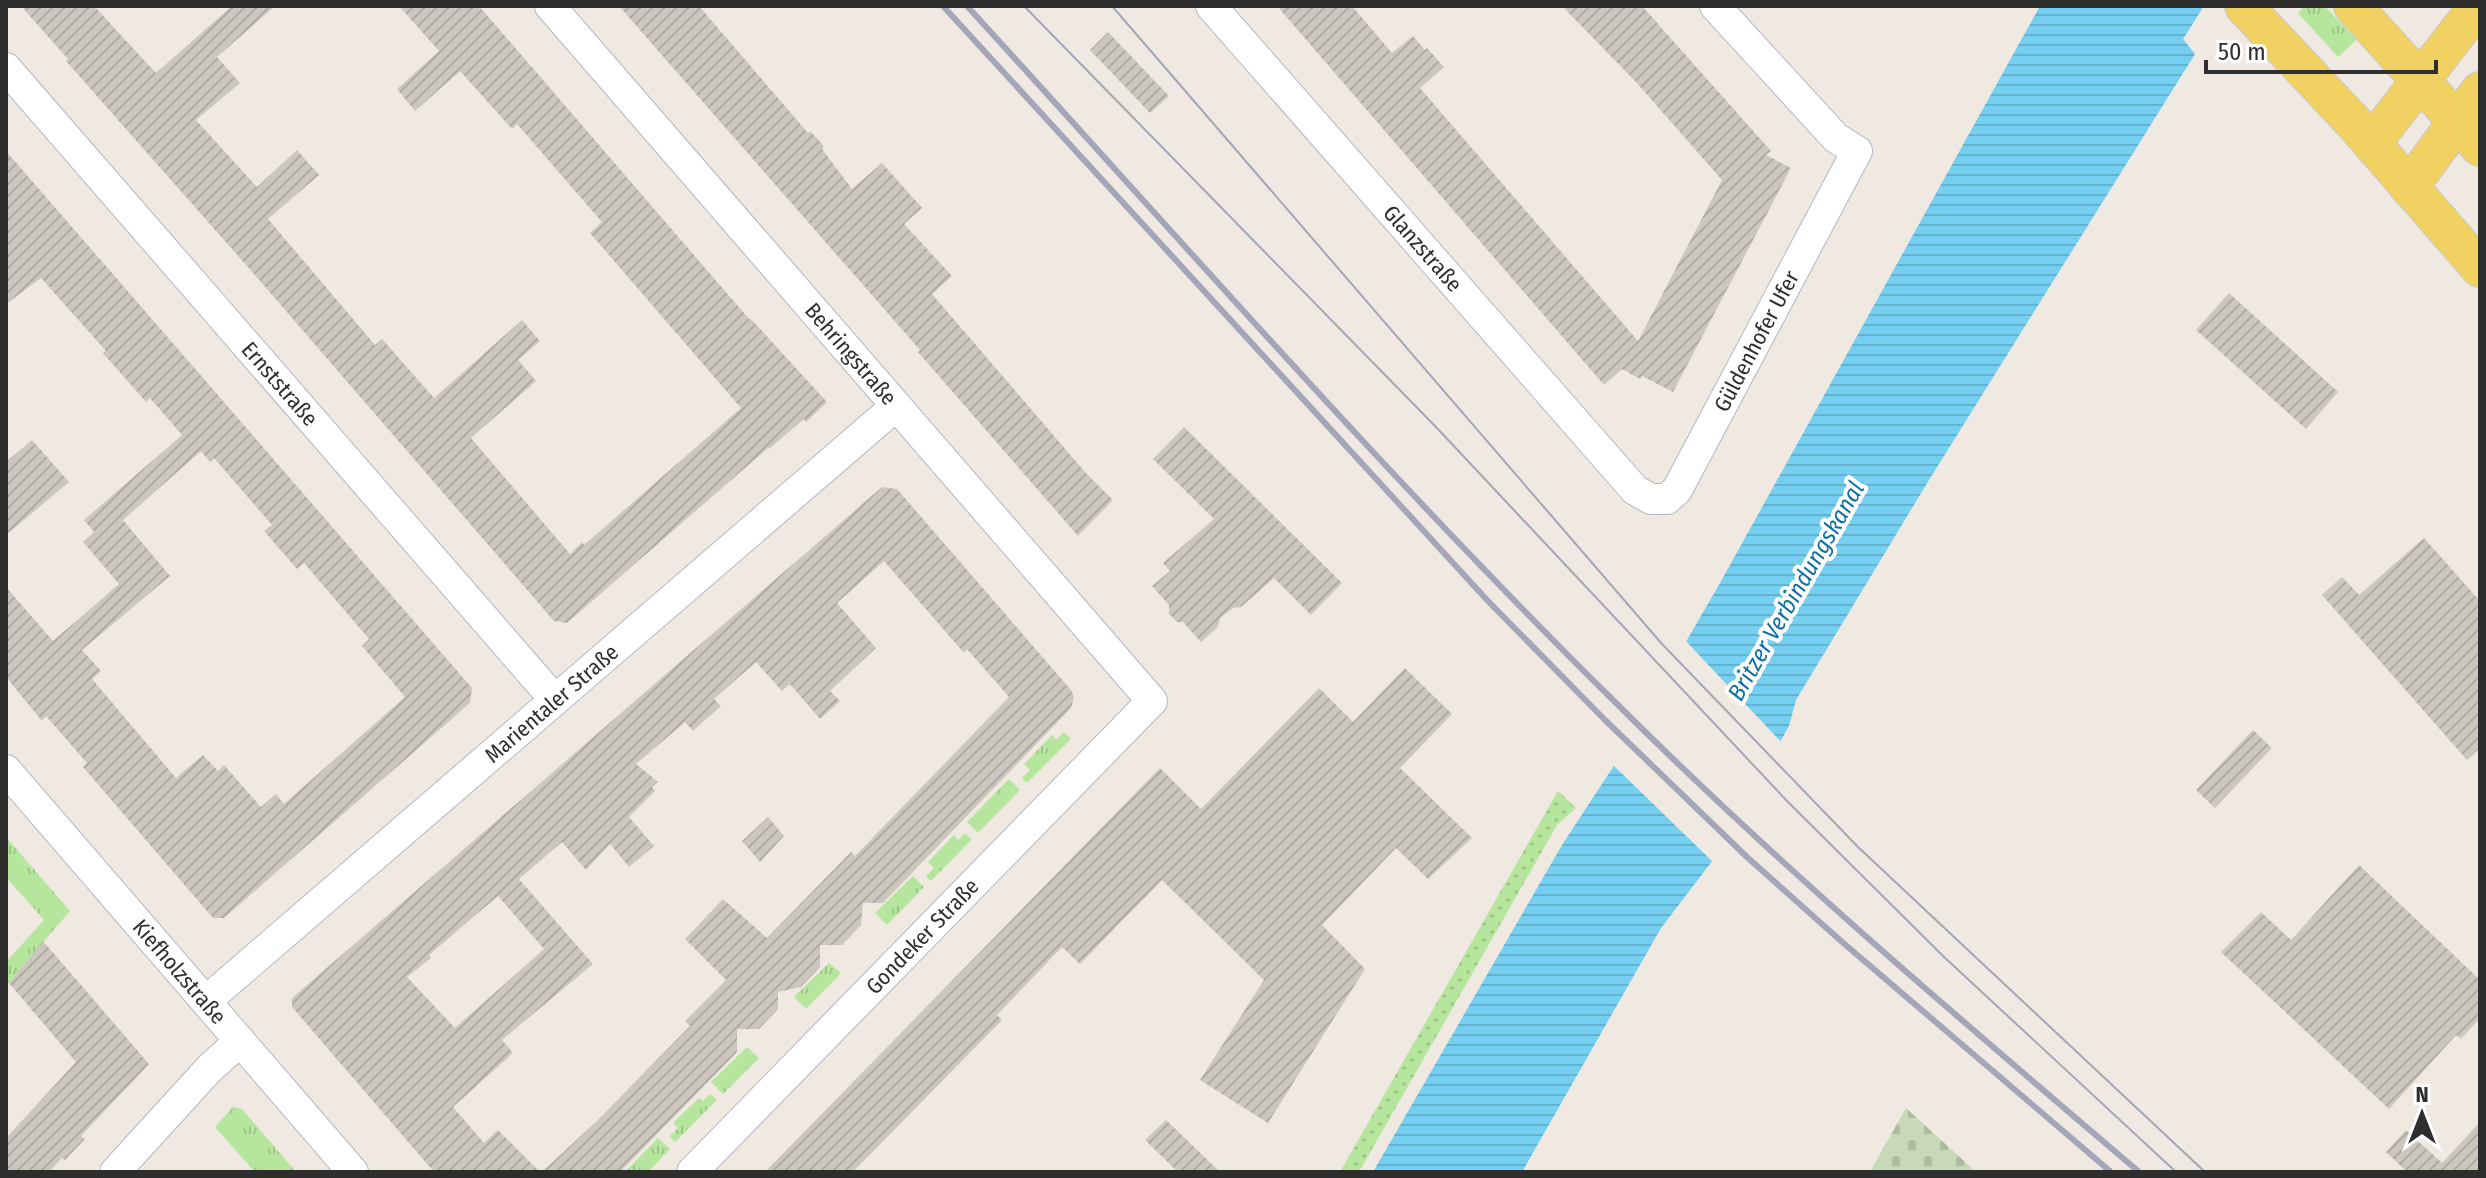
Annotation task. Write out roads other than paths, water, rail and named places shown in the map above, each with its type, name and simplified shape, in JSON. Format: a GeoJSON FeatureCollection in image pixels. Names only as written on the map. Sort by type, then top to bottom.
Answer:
{"type":"FeatureCollection","features":[{"type":"Feature","properties":{"kind":"main road"},"geometry":{"type":"LineString","coordinates":[[2244,6],[2372,143],[2480,268]]}},
{"type":"Feature","properties":{"kind":"main road"},"geometry":{"type":"LineString","coordinates":[[2353,6],[2420,80],[2472,119],[2409,187]]}},
{"type":"Feature","properties":{"kind":"main road"},"geometry":{"type":"LineString","coordinates":[[2372,143],[2478,6]]}},
{"type":"Feature","properties":{"kind":"street","name":"Behringstraße"},"geometry":{"type":"LineString","coordinates":[[550,6],[1152,701]]}},
{"type":"Feature","properties":{"kind":"street","name":"Glanzstraße"},"geometry":{"type":"LineString","coordinates":[[1211,6],[1635,490]]}},
{"type":"Feature","properties":{"kind":"street","name":"Güldenhofer Ufer"},"geometry":{"type":"LineString","coordinates":[[1635,490],[1651,499],[1667,499],[1677,490],[1857,151],[1836,138],[1715,6]]}},
{"type":"Feature","properties":{"kind":"street","name":"Ernststraße"},"geometry":{"type":"LineString","coordinates":[[6,68],[555,700]]}},
{"type":"Feature","properties":{"kind":"street","name":"Marientaler Straße"},"geometry":{"type":"LineString","coordinates":[[206,1001],[896,406]]}},
{"type":"Feature","properties":{"kind":"street","name":"Gondeker Straße"},"geometry":{"type":"LineString","coordinates":[[692,1172],[1152,701]]}},
{"type":"Feature","properties":{"kind":"street","name":"Kiefholzstraße"},"geometry":{"type":"LineString","coordinates":[[6,770],[353,1172]]}},
{"type":"Feature","properties":{"kind":"street"},"geometry":{"type":"LineString","coordinates":[[115,1172],[210,1068],[240,1041]]}},
{"type":"Feature","properties":{"kind":"water","name":"Britzer Verbindungskanal"},"geometry":{"type":"Polygon","coordinates":[[[2040,6],[2204,6],[2183,39],[2195,54],[1929,480],[1796,700],[1789,726],[1713,860],[1661,928],[1522,1172],[1373,1172],[1562,845],[1617,761],[1720,583],[2040,6]]]}},
{"type":"Feature","properties":{"kind":"tram line"},"geometry":{"type":"LineString","coordinates":[[1024,6],[1435,426],[1787,801],[1943,956],[2176,1172]]}},
{"type":"Feature","properties":{"kind":"tram line"},"geometry":{"type":"LineString","coordinates":[[1112,6],[1662,644],[1858,847],[2205,1172]]}},
{"type":"Feature","properties":{"kind":"railway"},"geometry":{"type":"LineString","coordinates":[[943,6],[1487,600],[1605,720],[1748,858],[2111,1172]]}},
{"type":"Feature","properties":{"kind":"railway"},"geometry":{"type":"LineString","coordinates":[[967,6],[1366,444],[1613,700],[1740,823],[2139,1172]]}}]}
